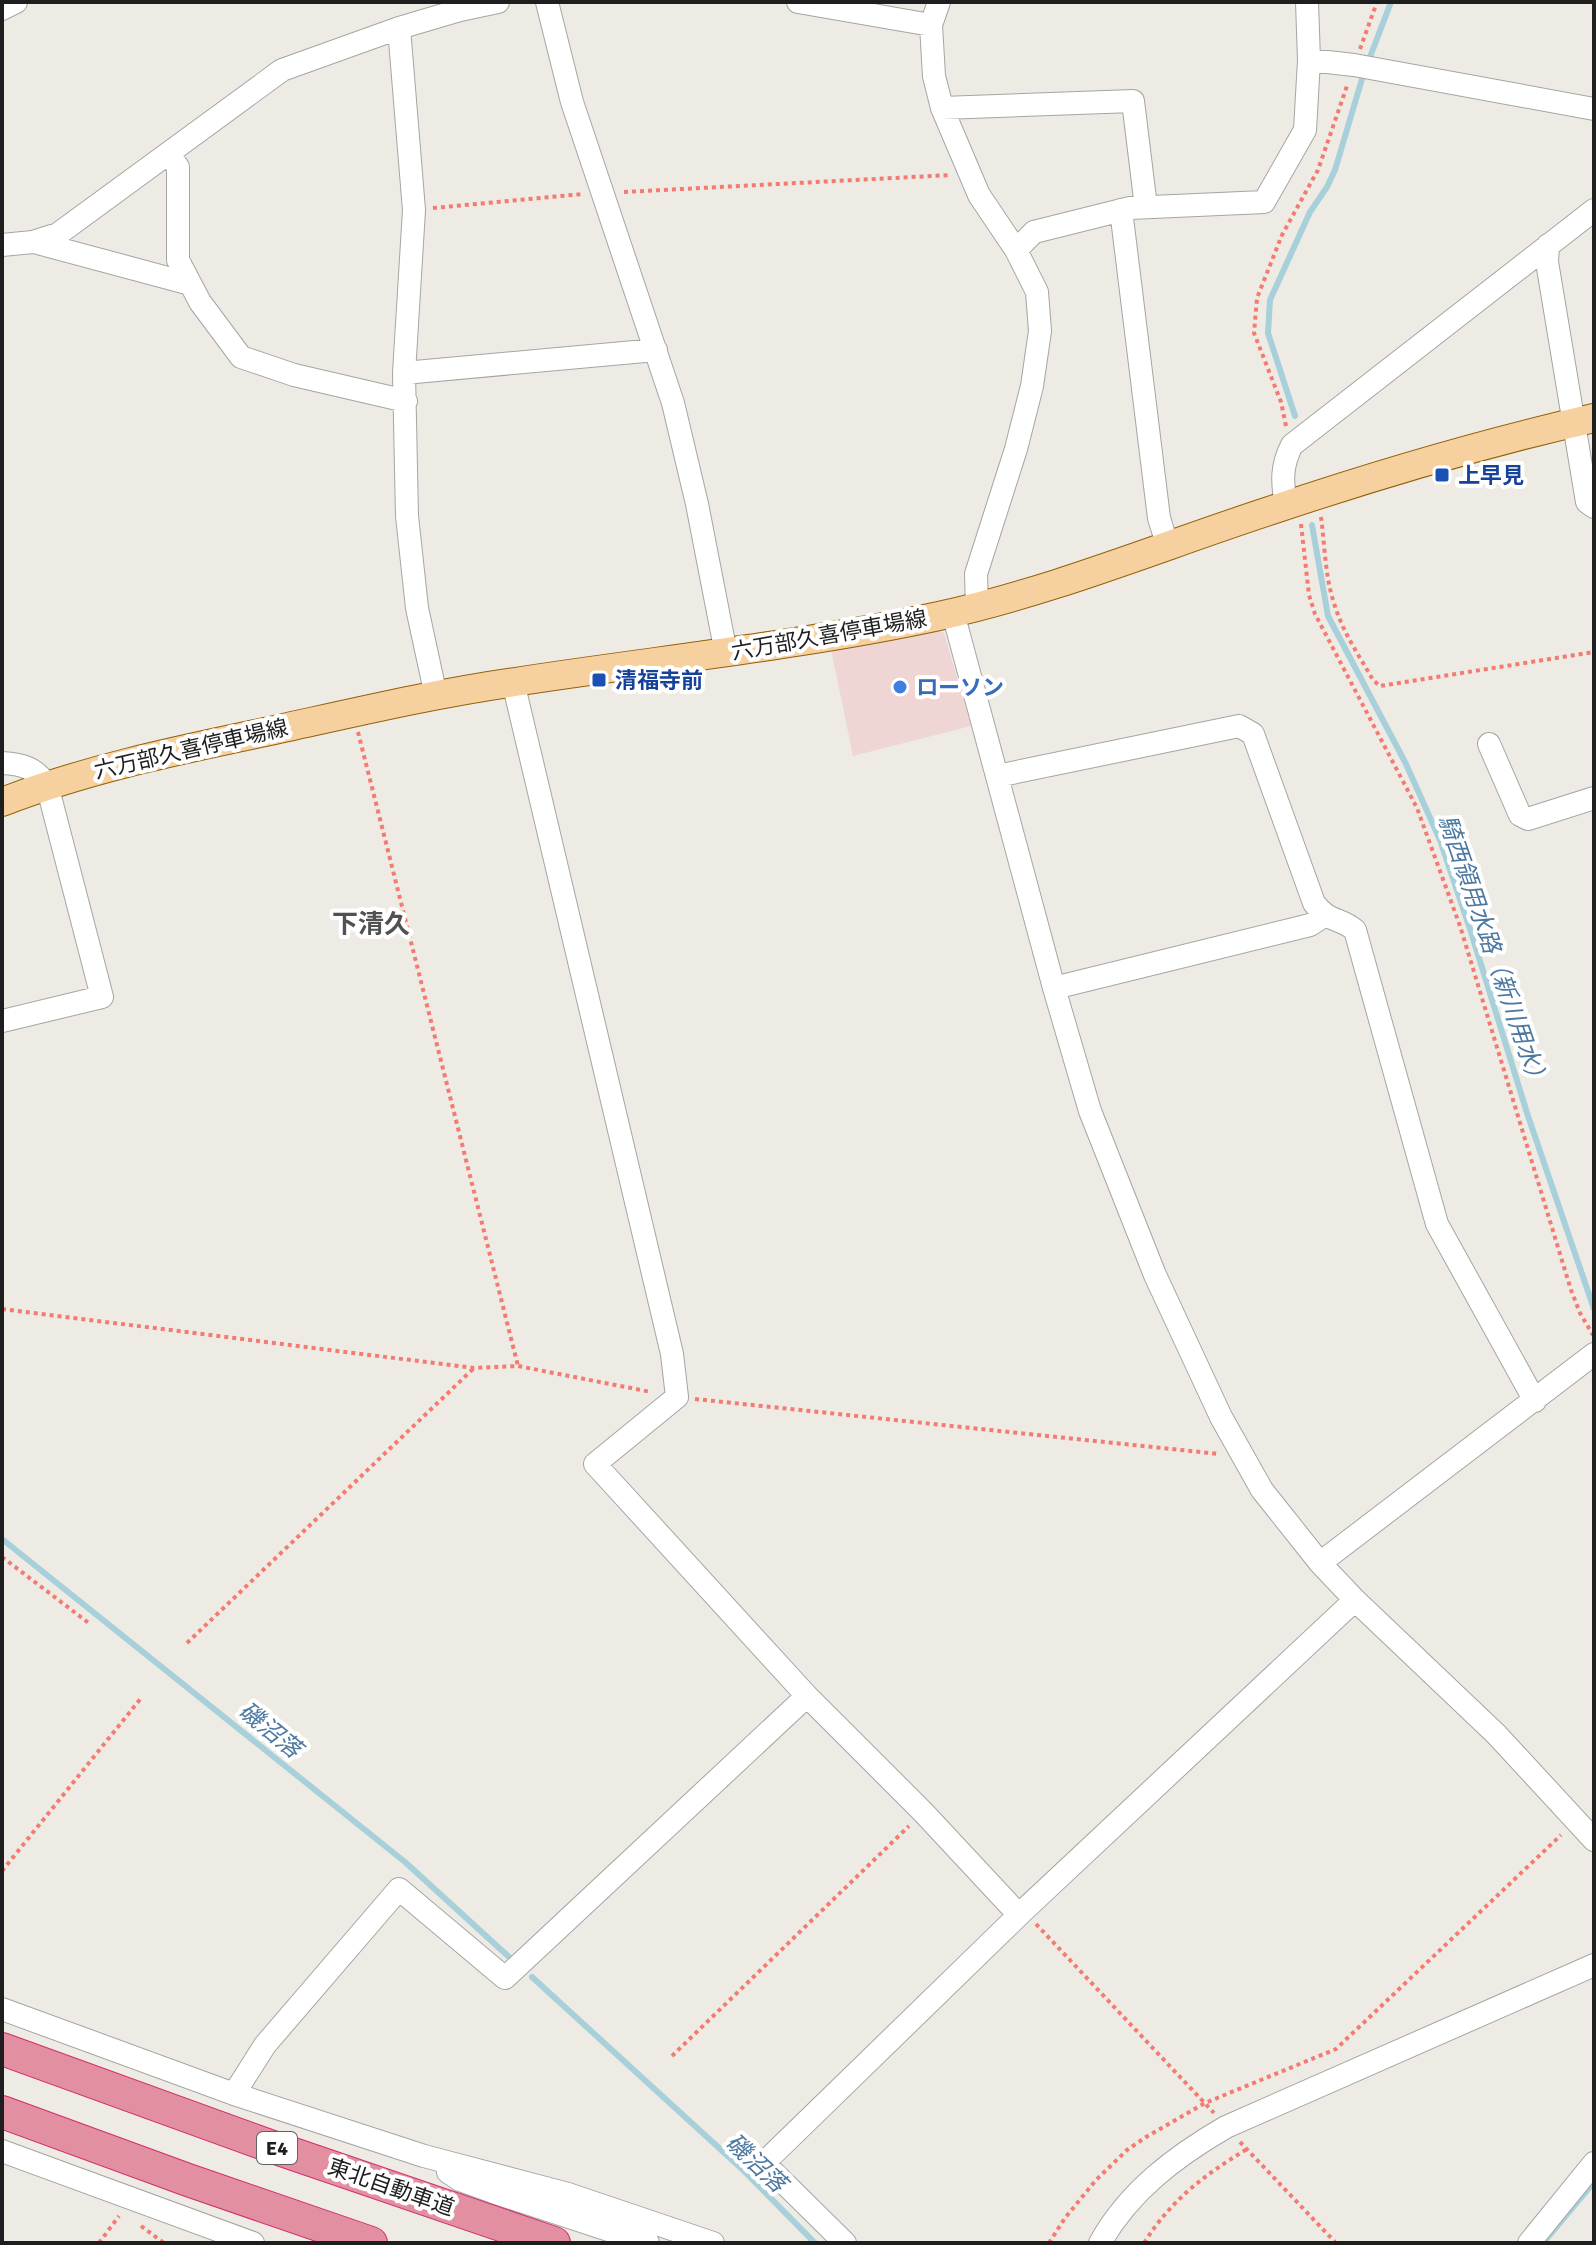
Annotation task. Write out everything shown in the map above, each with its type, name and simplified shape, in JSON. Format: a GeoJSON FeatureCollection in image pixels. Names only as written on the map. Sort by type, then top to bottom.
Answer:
{"type":"FeatureCollection","features":[{"type":"Feature","properties":{"kind":"highway","name":"東北自動車道"},"geometry":{"type":"LineString","coordinates":[[2,2049],[267,2145],[554,2243]]}},
{"type":"Feature","properties":{"kind":"highway"},"geometry":{"type":"LineString","coordinates":[[2,2112],[371,2243]]}},
{"type":"Feature","properties":{"kind":"main road","name":"六万部久喜停車場線"},"geometry":{"type":"LineString","coordinates":[[2,802],[108,767],[436,696],[513,682],[846,635],[965,610],[1063,583],[1168,547],[1293,513],[1485,445],[1584,420]]}},
{"type":"Feature","properties":{"kind":"street"},"geometry":{"type":"LineString","coordinates":[[2,9],[16,2]]}},
{"type":"Feature","properties":{"kind":"street"},"geometry":{"type":"LineString","coordinates":[[2,245],[33,242],[58,234],[282,70],[399,28],[498,2]]}},
{"type":"Feature","properties":{"kind":"street"},"geometry":{"type":"LineString","coordinates":[[547,2],[572,102],[656,350],[685,449],[726,653]]}},
{"type":"Feature","properties":{"kind":"street"},"geometry":{"type":"LineString","coordinates":[[798,2],[931,25]]}},
{"type":"Feature","properties":{"kind":"street"},"geometry":{"type":"LineString","coordinates":[[939,2],[931,25],[934,76],[942,108],[979,195],[1016,250],[1037,292],[1040,331],[1032,386],[1016,449],[965,610],[997,776],[1090,1111],[1155,1275],[1221,1417],[1262,1490],[1320,1563],[1355,1600],[1496,1734],[1594,1840]]}},
{"type":"Feature","properties":{"kind":"street"},"geometry":{"type":"LineString","coordinates":[[1016,250],[1034,232],[1121,210],[1264,202],[1305,130],[1309,60],[1307,2]]}},
{"type":"Feature","properties":{"kind":"street"},"geometry":{"type":"LineString","coordinates":[[399,28],[414,210],[404,373],[407,516],[417,608],[436,696]]}},
{"type":"Feature","properties":{"kind":"street"},"geometry":{"type":"LineString","coordinates":[[1309,60],[1354,65],[1594,109]]}},
{"type":"Feature","properties":{"kind":"street"},"geometry":{"type":"LineString","coordinates":[[942,108],[1133,101],[1146,207]]}},
{"type":"Feature","properties":{"kind":"street"},"geometry":{"type":"LineString","coordinates":[[169,155],[178,167],[178,260],[200,302],[241,357],[294,375],[406,401]]}},
{"type":"Feature","properties":{"kind":"street"},"geometry":{"type":"LineString","coordinates":[[1121,210],[1159,518],[1168,547]]}},
{"type":"Feature","properties":{"kind":"street"},"geometry":{"type":"LineString","coordinates":[[1293,513],[1282,477],[1284,460],[1292,445],[1594,210]]}},
{"type":"Feature","properties":{"kind":"street"},"geometry":{"type":"LineString","coordinates":[[33,242],[190,284]]}},
{"type":"Feature","properties":{"kind":"street"},"geometry":{"type":"LineString","coordinates":[[1548,245],[1547,262],[1584,420],[1587,502],[1594,507]]}},
{"type":"Feature","properties":{"kind":"street"},"geometry":{"type":"LineString","coordinates":[[404,373],[656,350]]}},
{"type":"Feature","properties":{"kind":"street"},"geometry":{"type":"LineString","coordinates":[[513,682],[672,1354],[677,1397],[595,1464],[807,1696],[1021,1913]]}},
{"type":"Feature","properties":{"kind":"street"},"geometry":{"type":"LineString","coordinates":[[997,776],[1239,726],[1253,734],[1314,903],[1324,916],[1348,924],[1355,930],[1437,1224],[1535,1401]]}},
{"type":"Feature","properties":{"kind":"street"},"geometry":{"type":"LineString","coordinates":[[1489,744],[1520,815],[1528,819],[1594,798]]}},
{"type":"Feature","properties":{"kind":"street"},"geometry":{"type":"LineString","coordinates":[[2,763],[31,768],[47,785],[102,997],[2,1021]]}},
{"type":"Feature","properties":{"kind":"street"},"geometry":{"type":"LineString","coordinates":[[1054,988],[1310,925],[1324,916]]}},
{"type":"Feature","properties":{"kind":"street"},"geometry":{"type":"LineString","coordinates":[[1320,1563],[1594,1354]]}},
{"type":"Feature","properties":{"kind":"street"},"geometry":{"type":"LineString","coordinates":[[845,2243],[768,2167],[769,2158],[1021,1913],[1355,1600]]}},
{"type":"Feature","properties":{"kind":"street"},"geometry":{"type":"LineString","coordinates":[[234,2094],[265,2045],[399,1889],[505,1978],[807,1696]]}},
{"type":"Feature","properties":{"kind":"street"},"geometry":{"type":"LineString","coordinates":[[1100,2243],[1125,2205],[1143,2186],[1198,2143],[1226,2127],[1594,1965]]}},
{"type":"Feature","properties":{"kind":"street"},"geometry":{"type":"LineString","coordinates":[[2,2009],[234,2094],[424,2156],[568,2194],[713,2243]]}},
{"type":"Feature","properties":{"kind":"street"},"geometry":{"type":"LineString","coordinates":[[2,2151],[126,2206],[253,2243]]}},
{"type":"Feature","properties":{"kind":"street"},"geometry":{"type":"LineString","coordinates":[[424,2156],[460,2180],[648,2243]]}},
{"type":"Feature","properties":{"kind":"street"},"geometry":{"type":"LineString","coordinates":[[1529,2243],[1594,2163]]}},
{"type":"Feature","properties":{"kind":"path"},"geometry":{"type":"LineString","coordinates":[[1288,433],[1281,402],[1254,333],[1257,298],[1282,235],[1318,170],[1377,2]]}},
{"type":"Feature","properties":{"kind":"path"},"geometry":{"type":"LineString","coordinates":[[414,210],[602,193],[970,174]]}},
{"type":"Feature","properties":{"kind":"path"},"geometry":{"type":"LineString","coordinates":[[1293,513],[1315,614],[1417,808],[1460,926],[1571,1290],[1580,1313],[1594,1335]]}},
{"type":"Feature","properties":{"kind":"path"},"geometry":{"type":"LineString","coordinates":[[1321,514],[1335,607],[1373,680],[1380,686],[1594,652]]}},
{"type":"Feature","properties":{"kind":"path"},"geometry":{"type":"LineString","coordinates":[[353,713],[518,1366]]}},
{"type":"Feature","properties":{"kind":"path"},"geometry":{"type":"LineString","coordinates":[[2,1309],[474,1368],[518,1366],[677,1397],[1242,1454]]}},
{"type":"Feature","properties":{"kind":"path"},"geometry":{"type":"LineString","coordinates":[[187,1643],[474,1368]]}},
{"type":"Feature","properties":{"kind":"path"},"geometry":{"type":"LineString","coordinates":[[2,1557],[90,1624]]}},
{"type":"Feature","properties":{"kind":"path"},"geometry":{"type":"LineString","coordinates":[[2,1871],[142,1697]]}},
{"type":"Feature","properties":{"kind":"path"},"geometry":{"type":"LineString","coordinates":[[672,2056],[923,1812]]}},
{"type":"Feature","properties":{"kind":"path"},"geometry":{"type":"LineString","coordinates":[[1049,2243],[1086,2192],[1127,2150],[1205,2103],[1336,2049],[1576,1820]]}},
{"type":"Feature","properties":{"kind":"path"},"geometry":{"type":"LineString","coordinates":[[1021,1913],[1215,2114]]}},
{"type":"Feature","properties":{"kind":"path"},"geometry":{"type":"LineString","coordinates":[[1239,2140],[1335,2242]]}},
{"type":"Feature","properties":{"kind":"path"},"geometry":{"type":"LineString","coordinates":[[1144,2243],[1171,2205],[1194,2184],[1247,2149]]}},
{"type":"Feature","properties":{"kind":"path"},"geometry":{"type":"LineString","coordinates":[[99,2243],[126,2206],[164,2243]]}},
{"type":"Feature","properties":{"kind":"shaded area","name":"ローソン"},"geometry":{"type":"Polygon","coordinates":[[[929,627],[944,633],[971,726],[853,756],[831,649],[929,627]]]}},
{"type":"Feature","properties":{"kind":"waterway","name":"騎西領用水路（新川用水）"},"geometry":{"type":"LineString","coordinates":[[1370,57],[1391,2]]}},
{"type":"Feature","properties":{"kind":"waterway","name":"騎西領用水路（新川用水）"},"geometry":{"type":"LineString","coordinates":[[1295,416],[1268,333],[1270,300],[1310,212],[1335,170],[1362,79]]}},
{"type":"Feature","properties":{"kind":"waterway","name":"騎西領用水路（新川用水）"},"geometry":{"type":"LineString","coordinates":[[1312,525],[1328,616],[1406,764],[1440,840],[1528,1116],[1594,1309]]}},
{"type":"Feature","properties":{"kind":"waterway","name":"磯沼落"},"geometry":{"type":"LineString","coordinates":[[2,1539],[405,1862],[509,1957]]}},
{"type":"Feature","properties":{"kind":"waterway","name":"磯沼落"},"geometry":{"type":"LineString","coordinates":[[532,1977],[742,2169],[815,2243]]}},
{"type":"Feature","properties":{"kind":"waterway"},"geometry":{"type":"LineString","coordinates":[[1543,2243],[1594,2182]]}},
{"type":"Feature","properties":{"kind":"place","name":"上早見"},"geometry":{"type":"Point","coordinates":[1442,475]}},
{"type":"Feature","properties":{"kind":"place","name":"清福寺前"},"geometry":{"type":"Point","coordinates":[599,680]}},
{"type":"Feature","properties":{"kind":"place","name":"ローソン"},"geometry":{"type":"Point","coordinates":[900,687]}},
{"type":"Feature","properties":{"kind":"district","name":"下清久"},"geometry":{"type":"Point","coordinates":[371,925]}}]}
